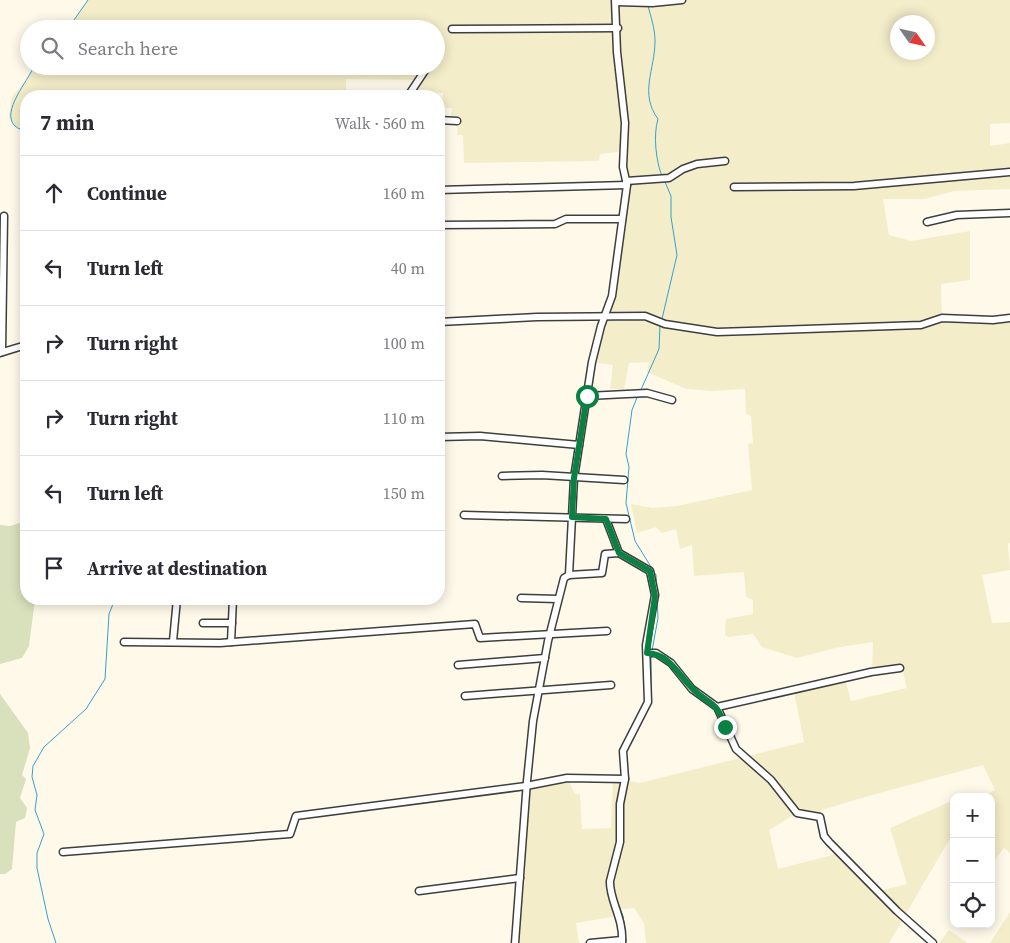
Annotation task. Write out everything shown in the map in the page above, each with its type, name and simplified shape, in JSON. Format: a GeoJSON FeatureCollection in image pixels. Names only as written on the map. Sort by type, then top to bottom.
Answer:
{"type":"FeatureCollection","features":[{"type":"Feature","properties":{"kind":"street"},"geometry":{"type":"LineString","coordinates":[[569,575],[574,478],[597,341],[612,296],[626,183],[623,167],[625,123],[617,52],[618,28],[615,1],[652,3],[682,0]]}},
{"type":"Feature","properties":{"kind":"street"},"geometry":{"type":"LineString","coordinates":[[452,29],[618,28]]}},
{"type":"Feature","properties":{"kind":"street"},"geometry":{"type":"LineString","coordinates":[[412,90],[422,75]]}},
{"type":"Feature","properties":{"kind":"street"},"geometry":{"type":"LineString","coordinates":[[445,120],[457,121]]}},
{"type":"Feature","properties":{"kind":"street"},"geometry":{"type":"LineString","coordinates":[[445,190],[626,183],[669,178],[683,169],[697,164],[725,161]]}},
{"type":"Feature","properties":{"kind":"street"},"geometry":{"type":"LineString","coordinates":[[734,186],[854,186],[1010,172]]}},
{"type":"Feature","properties":{"kind":"street"},"geometry":{"type":"LineString","coordinates":[[927,222],[957,215],[1010,213]]}},
{"type":"Feature","properties":{"kind":"street"},"geometry":{"type":"LineString","coordinates":[[4,216],[1,353],[20,347]]}},
{"type":"Feature","properties":{"kind":"street"},"geometry":{"type":"LineString","coordinates":[[445,224],[555,224],[566,219],[622,218]]}},
{"type":"Feature","properties":{"kind":"street"},"geometry":{"type":"LineString","coordinates":[[445,322],[645,316],[665,324],[717,332],[921,325],[942,318],[993,320],[1010,318]]}},
{"type":"Feature","properties":{"kind":"street"},"geometry":{"type":"LineString","coordinates":[[587,396],[637,392],[672,400]]}},
{"type":"Feature","properties":{"kind":"street"},"geometry":{"type":"LineString","coordinates":[[445,437],[494,436],[579,445]]}},
{"type":"Feature","properties":{"kind":"street"},"geometry":{"type":"LineString","coordinates":[[502,476],[624,480]]}},
{"type":"Feature","properties":{"kind":"street"},"geometry":{"type":"LineString","coordinates":[[464,515],[626,519]]}},
{"type":"Feature","properties":{"kind":"street"},"geometry":{"type":"LineString","coordinates":[[606,519],[619,553]]}},
{"type":"Feature","properties":{"kind":"street"},"geometry":{"type":"LineString","coordinates":[[515,943],[526,786],[534,721],[558,599],[564,578],[569,575],[602,573],[605,554],[619,553],[645,567],[653,577],[654,608],[647,653],[648,702],[623,751],[625,779],[620,804],[619,851],[609,887],[619,914],[622,942],[590,943]]}},
{"type":"Feature","properties":{"kind":"street"},"geometry":{"type":"LineString","coordinates":[[521,598],[558,599]]}},
{"type":"Feature","properties":{"kind":"street"},"geometry":{"type":"LineString","coordinates":[[173,641],[176,605]]}},
{"type":"Feature","properties":{"kind":"street"},"geometry":{"type":"LineString","coordinates":[[231,642],[233,605]]}},
{"type":"Feature","properties":{"kind":"street"},"geometry":{"type":"LineString","coordinates":[[203,623],[232,623]]}},
{"type":"Feature","properties":{"kind":"street"},"geometry":{"type":"LineString","coordinates":[[124,642],[231,642],[475,624],[479,638],[607,631]]}},
{"type":"Feature","properties":{"kind":"street"},"geometry":{"type":"LineString","coordinates":[[647,653],[656,653],[671,663],[692,689],[716,707],[736,749],[771,780],[797,813],[820,817],[824,836],[829,842],[897,911],[933,943]]}},
{"type":"Feature","properties":{"kind":"street"},"geometry":{"type":"LineString","coordinates":[[458,664],[545,658]]}},
{"type":"Feature","properties":{"kind":"street"},"geometry":{"type":"LineString","coordinates":[[716,707],[855,676],[900,668]]}},
{"type":"Feature","properties":{"kind":"street"},"geometry":{"type":"LineString","coordinates":[[465,696],[611,685]]}},
{"type":"Feature","properties":{"kind":"street"},"geometry":{"type":"LineString","coordinates":[[64,852],[290,834],[296,816],[526,786],[567,778],[625,779]]}},
{"type":"Feature","properties":{"kind":"street"},"geometry":{"type":"LineString","coordinates":[[418,891],[520,878]]}},
{"type":"Feature","properties":{"kind":"shaded area"},"geometry":{"type":"Polygon","coordinates":[[[88,0],[1010,0],[1010,123],[990,124],[990,146],[1010,143],[1010,189],[954,191],[925,199],[883,199],[889,235],[911,241],[970,231],[970,280],[941,284],[942,318],[1010,318],[1010,543],[1008,544],[1010,570],[982,575],[992,623],[1010,622],[1010,853],[1004,848],[995,860],[995,793],[989,793],[995,790],[983,765],[822,810],[817,816],[797,813],[769,830],[778,869],[840,853],[879,891],[907,884],[890,828],[950,802],[950,841],[889,943],[646,943],[644,923],[634,908],[622,909],[612,917],[576,923],[579,943],[515,943],[526,786],[567,778],[575,794],[580,794],[582,829],[611,828],[613,783],[625,780],[640,783],[804,742],[794,692],[845,679],[851,701],[907,688],[901,665],[872,669],[873,642],[835,648],[797,658],[762,647],[753,634],[728,637],[725,635],[726,619],[753,614],[753,600],[746,597],[744,572],[694,576],[692,545],[680,549],[676,529],[662,533],[656,527],[637,533],[631,504],[652,508],[677,506],[752,490],[748,444],[753,443],[751,416],[746,414],[745,389],[712,391],[686,389],[647,372],[649,362],[629,363],[624,389],[610,389],[613,365],[592,362],[606,316],[627,185],[625,151],[600,154],[599,161],[464,163],[463,135],[457,135],[458,122],[450,122],[452,108],[445,108],[445,90],[416,90],[418,80],[346,79],[346,90],[20,90],[20,128],[15,126],[9,117],[13,95],[30,75],[445,75],[445,20],[74,20],[88,0]]]}},
{"type":"Feature","properties":{"kind":"shaded area"},"geometry":{"type":"Polygon","coordinates":[[[1010,912],[1010,943],[990,943],[1010,912]]]}},
{"type":"Feature","properties":{"kind":"shaded area"},"geometry":{"type":"Polygon","coordinates":[[[949,930],[968,943],[939,943],[949,930]]]}},
{"type":"Feature","properties":{"kind":"green space"},"geometry":{"type":"Polygon","coordinates":[[[20,523],[20,605],[34,605],[29,646],[22,658],[0,664],[0,525],[10,526],[20,523]]]}},
{"type":"Feature","properties":{"kind":"green space"},"geometry":{"type":"Polygon","coordinates":[[[0,694],[28,733],[30,748],[22,775],[26,779],[20,798],[27,808],[25,818],[16,822],[12,869],[5,874],[0,874],[0,694]]]}},
{"type":"Feature","properties":{"kind":"waterway"},"geometry":{"type":"LineString","coordinates":[[74,20],[88,0]]}},
{"type":"Feature","properties":{"kind":"waterway"},"geometry":{"type":"LineString","coordinates":[[648,6],[654,28],[655,41],[649,91],[652,109],[658,119],[656,125],[656,148],[662,176]]}},
{"type":"Feature","properties":{"kind":"waterway"},"geometry":{"type":"LineString","coordinates":[[20,90],[29,75]]}},
{"type":"Feature","properties":{"kind":"waterway"},"geometry":{"type":"LineString","coordinates":[[20,91],[13,105],[11,120],[20,129]]}},
{"type":"Feature","properties":{"kind":"waterway"},"geometry":{"type":"LineString","coordinates":[[662,319],[677,255],[671,217],[671,196],[665,182]]}},
{"type":"Feature","properties":{"kind":"waterway"},"geometry":{"type":"LineString","coordinates":[[640,392],[659,349],[660,325]]}},
{"type":"Feature","properties":{"kind":"waterway"},"geometry":{"type":"LineString","coordinates":[[638,395],[632,410],[626,454],[629,467],[626,503],[635,541],[656,575],[658,618],[652,651]]}},
{"type":"Feature","properties":{"kind":"waterway"},"geometry":{"type":"LineString","coordinates":[[56,943],[48,919],[37,868],[37,853],[44,834],[35,810],[37,795],[32,777],[33,766],[44,747],[86,709],[105,679],[109,614],[113,605]]}},
{"type":"Feature","properties":{"kind":"waterway"},"geometry":{"type":"LineString","coordinates":[[651,655],[651,698]]}},
{"type":"Feature","properties":{"kind":"waterway"},"geometry":{"type":"LineString","coordinates":[[616,898],[623,916],[625,930]]}},
{"type":"Feature","properties":{"kind":"route"},"geometry":{"type":"LineString","coordinates":[[587,396],[574,478],[572,517],[606,519],[619,553],[628,560],[650,571],[653,577],[655,596],[646,645],[647,653],[656,653],[671,663],[692,689],[716,707],[722,716],[725,727]]}}]}
